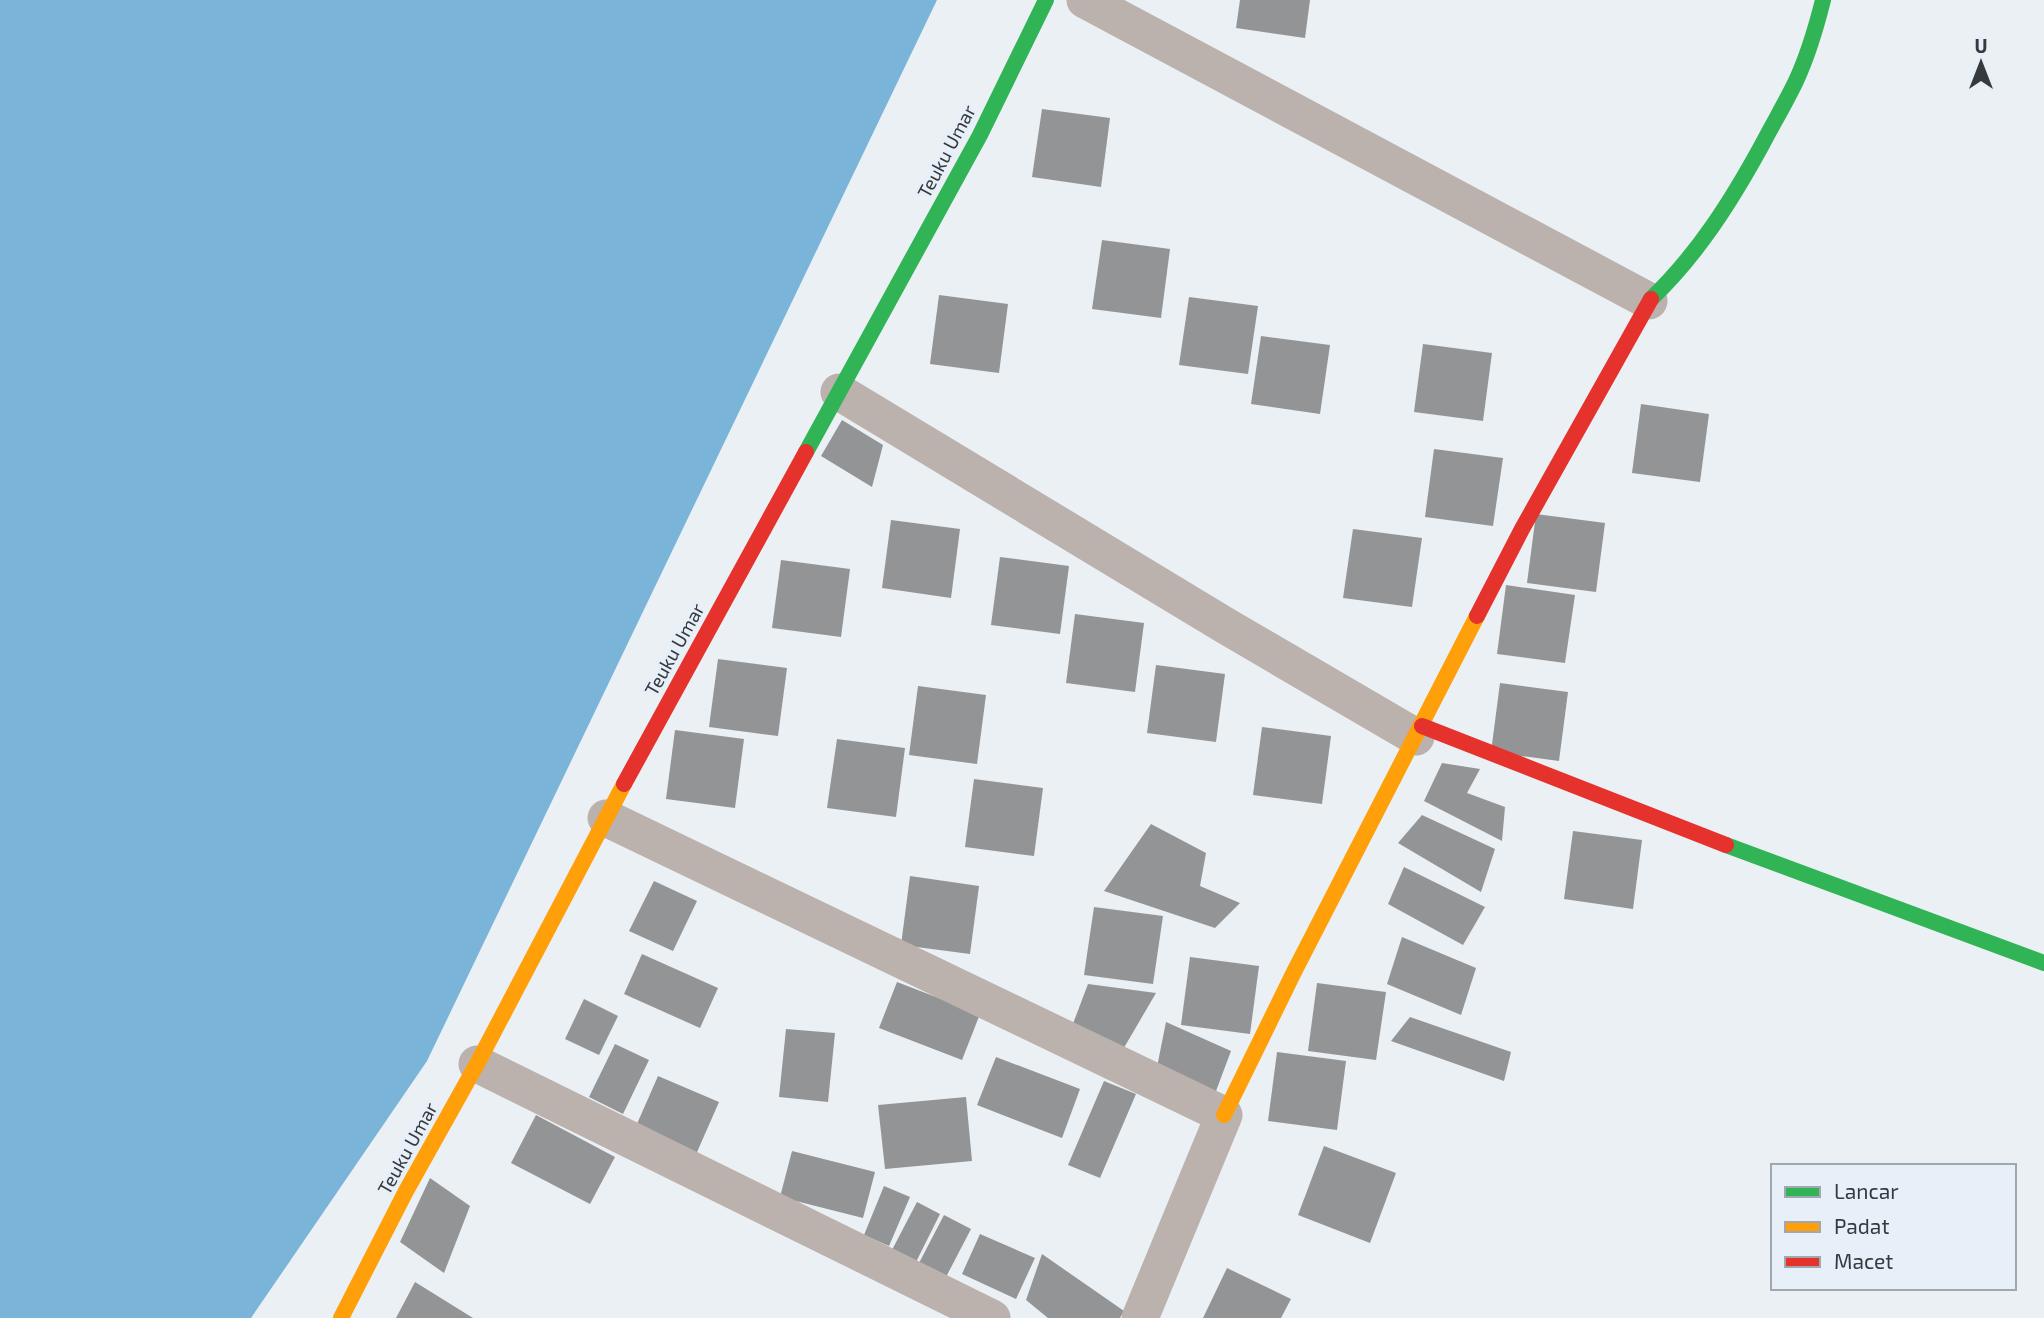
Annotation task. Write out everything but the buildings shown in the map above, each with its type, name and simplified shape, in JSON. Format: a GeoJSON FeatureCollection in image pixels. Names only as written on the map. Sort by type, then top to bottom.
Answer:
{"type":"FeatureCollection","features":[{"type":"Feature","properties":{"kind":"street","name":"Teuku Umar"},"geometry":{"type":"LineString","coordinates":[[341,1318],[606,818],[980,135],[1046,0]]}},
{"type":"Feature","properties":{"kind":"street"},"geometry":{"type":"LineString","coordinates":[[1085,0],[1649,301]]}},
{"type":"Feature","properties":{"kind":"street"},"geometry":{"type":"LineString","coordinates":[[1140,1318],[1224,1115],[1294,972],[1522,529],[1649,301],[1668,284],[1740,187],[1796,80],[1823,0]]}},
{"type":"Feature","properties":{"kind":"street"},"geometry":{"type":"LineString","coordinates":[[839,392],[1226,626],[1419,732],[2044,963]]}},
{"type":"Feature","properties":{"kind":"street"},"geometry":{"type":"LineString","coordinates":[[606,818],[1224,1115]]}},
{"type":"Feature","properties":{"kind":"street"},"geometry":{"type":"LineString","coordinates":[[477,1064],[992,1318]]}},
{"type":"Feature","properties":{"kind":"water"},"geometry":{"type":"Polygon","coordinates":[[[0,0],[937,0],[427,1061],[251,1318],[0,1318],[0,0]]]}},
{"type":"Feature","properties":{"kind":"traffic: fast"},"geometry":{"type":"LineString","coordinates":[[806,452],[980,135],[1046,0]]}},
{"type":"Feature","properties":{"kind":"traffic: fast"},"geometry":{"type":"LineString","coordinates":[[1651,299],[1699,245],[1751,164],[1800,71],[1823,0]]}},
{"type":"Feature","properties":{"kind":"traffic: fast"},"geometry":{"type":"LineString","coordinates":[[1726,845],[2044,963]]}},
{"type":"Feature","properties":{"kind":"traffic: slow"},"geometry":{"type":"LineString","coordinates":[[1224,1115],[1294,972],[1477,616]]}},
{"type":"Feature","properties":{"kind":"traffic: slow"},"geometry":{"type":"LineString","coordinates":[[341,1318],[624,784]]}},
{"type":"Feature","properties":{"kind":"traffic: jam"},"geometry":{"type":"LineString","coordinates":[[1477,616],[1522,529],[1651,299]]}},
{"type":"Feature","properties":{"kind":"traffic: jam"},"geometry":{"type":"LineString","coordinates":[[624,784],[806,452]]}},
{"type":"Feature","properties":{"kind":"traffic: jam"},"geometry":{"type":"LineString","coordinates":[[1422,726],[1726,845]]}}]}
